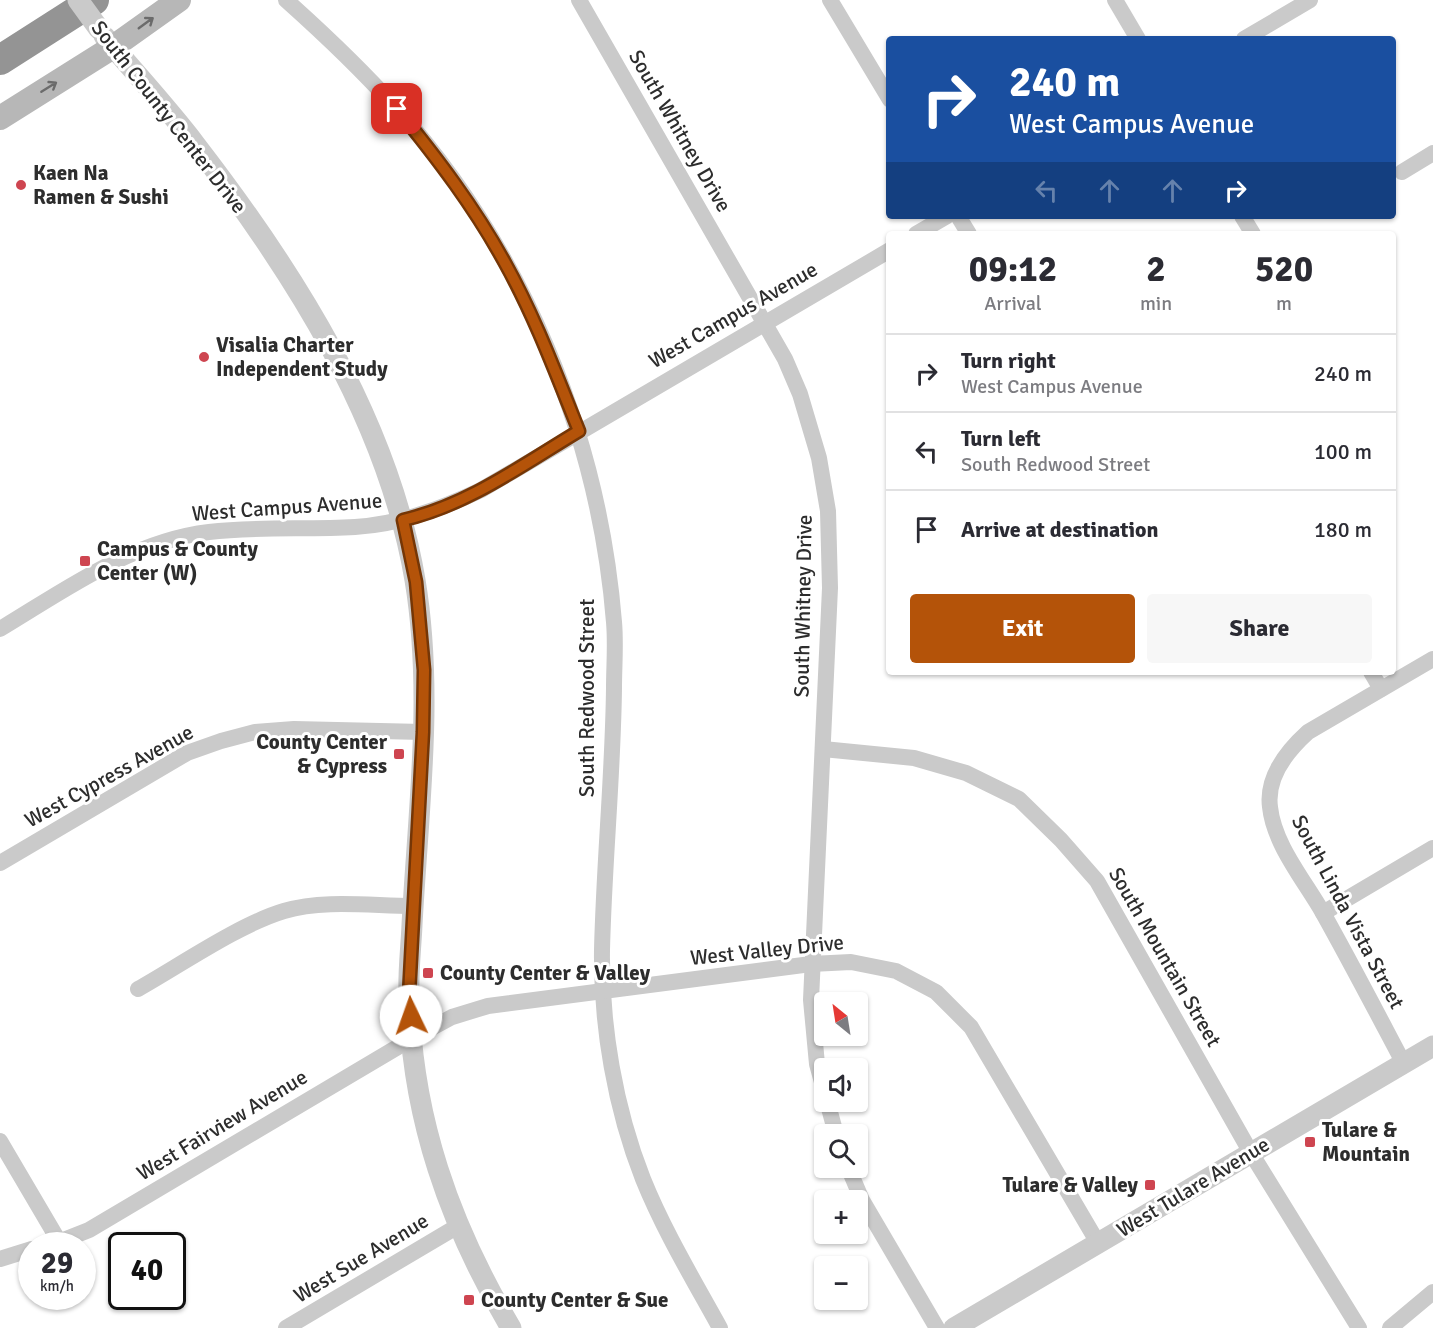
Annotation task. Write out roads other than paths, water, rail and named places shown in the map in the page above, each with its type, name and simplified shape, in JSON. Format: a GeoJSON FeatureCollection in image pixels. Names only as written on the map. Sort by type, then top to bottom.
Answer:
{"type":"FeatureCollection","features":[{"type":"Feature","properties":{"kind":"highway"},"geometry":{"type":"LineString","coordinates":[[0,60],[94,0]]}},
{"type":"Feature","properties":{"kind":"highway"},"geometry":{"type":"LineString","coordinates":[[0,75],[29,56],[56,26]]}},
{"type":"Feature","properties":{"kind":"main road"},"geometry":{"type":"LineString","coordinates":[[0,118],[106,38],[179,0]]}},
{"type":"Feature","properties":{"kind":"street","name":"South County Center Drive"},"geometry":{"type":"LineString","coordinates":[[78,0],[106,38],[194,143],[257,231],[322,332],[364,413],[403,520],[416,582],[424,670],[423,732],[409,995],[421,1111],[435,1167],[458,1226],[490,1292],[511,1328]]}},
{"type":"Feature","properties":{"kind":"street","name":"South Redwood Street"},"geometry":{"type":"LineString","coordinates":[[286,0],[336,45],[397,109],[458,187],[506,263],[534,320],[579,431],[606,545],[614,626],[614,726],[602,953],[613,1068],[642,1178],[672,1242],[720,1328]]}},
{"type":"Feature","properties":{"kind":"street","name":"South Whitney Drive"},"geometry":{"type":"LineString","coordinates":[[579,0],[765,322],[800,394],[819,458],[828,511],[830,588],[811,964],[811,1000],[817,1058]]}},
{"type":"Feature","properties":{"kind":"street"},"geometry":{"type":"LineString","coordinates":[[830,0],[886,93]]}},
{"type":"Feature","properties":{"kind":"street"},"geometry":{"type":"LineString","coordinates":[[1115,0],[1136,36]]}},
{"type":"Feature","properties":{"kind":"street"},"geometry":{"type":"LineString","coordinates":[[1249,36],[1310,0]]}},
{"type":"Feature","properties":{"kind":"street"},"geometry":{"type":"LineString","coordinates":[[1402,172],[1433,153]]}},
{"type":"Feature","properties":{"kind":"street"},"geometry":{"type":"LineString","coordinates":[[921,231],[942,219]]}},
{"type":"Feature","properties":{"kind":"street","name":"West Campus Avenue"},"geometry":{"type":"LineString","coordinates":[[0,629],[97,571],[170,540],[208,532],[357,527],[403,520],[447,506],[481,490],[886,252]]}},
{"type":"Feature","properties":{"kind":"street"},"geometry":{"type":"LineString","coordinates":[[1373,675],[1382,689],[1433,659]]}},
{"type":"Feature","properties":{"kind":"street","name":"South Linda Vista Street"},"geometry":{"type":"LineString","coordinates":[[1382,689],[1308,732],[1291,748],[1273,778],[1269,806],[1277,834],[1323,913],[1404,1064]]}},
{"type":"Feature","properties":{"kind":"street","name":"West Cypress Avenue"},"geometry":{"type":"LineString","coordinates":[[0,863],[187,753],[221,741],[255,732],[294,729],[423,732]]}},
{"type":"Feature","properties":{"kind":"street","name":"South Mountain Street"},"geometry":{"type":"LineString","coordinates":[[823,749],[914,758],[966,773],[1018,799],[1061,840],[1097,881],[1251,1153],[1359,1328]]}},
{"type":"Feature","properties":{"kind":"street"},"geometry":{"type":"LineString","coordinates":[[1323,913],[1433,848]]}},
{"type":"Feature","properties":{"kind":"street"},"geometry":{"type":"LineString","coordinates":[[138,989],[252,924],[285,910],[326,906],[413,906]]}},
{"type":"Feature","properties":{"kind":"street","name":"West Valley Drive"},"geometry":{"type":"LineString","coordinates":[[412,1038],[452,1017],[488,1006],[811,964],[851,962],[896,971],[936,992],[971,1027],[1098,1243]]}},
{"type":"Feature","properties":{"kind":"street","name":"West Fairview Avenue"},"geometry":{"type":"LineString","coordinates":[[84,1232],[412,1038]]}},
{"type":"Feature","properties":{"kind":"street","name":"West Tulare Avenue"},"geometry":{"type":"LineString","coordinates":[[954,1328],[1433,1046]]}},
{"type":"Feature","properties":{"kind":"street"},"geometry":{"type":"LineString","coordinates":[[0,1141],[49,1232]]}},
{"type":"Feature","properties":{"kind":"street"},"geometry":{"type":"LineString","coordinates":[[853,1178],[862,1200],[937,1328]]}},
{"type":"Feature","properties":{"kind":"street","name":"West Sue Avenue"},"geometry":{"type":"LineString","coordinates":[[286,1328],[458,1226]]}},
{"type":"Feature","properties":{"kind":"street"},"geometry":{"type":"LineString","coordinates":[[0,1259],[18,1253]]}},
{"type":"Feature","properties":{"kind":"street"},"geometry":{"type":"LineString","coordinates":[[1390,1328],[1433,1292]]}},
{"type":"Feature","properties":{"kind":"place","name":"Kaen Na Ramen & Sushi"},"geometry":{"type":"Point","coordinates":[21,185]}},
{"type":"Feature","properties":{"kind":"place","name":"Visalia Charter Independent Study"},"geometry":{"type":"Point","coordinates":[204,357]}},
{"type":"Feature","properties":{"kind":"place","name":"Campus & County Center (W)"},"geometry":{"type":"Point","coordinates":[85,561]}},
{"type":"Feature","properties":{"kind":"place","name":"County Center & Cypress"},"geometry":{"type":"Point","coordinates":[399,754]}},
{"type":"Feature","properties":{"kind":"place","name":"County Center & Valley"},"geometry":{"type":"Point","coordinates":[428,973]}},
{"type":"Feature","properties":{"kind":"place","name":"Tulare & Mountain"},"geometry":{"type":"Point","coordinates":[1310,1142]}},
{"type":"Feature","properties":{"kind":"place","name":"Tulare & Valley"},"geometry":{"type":"Point","coordinates":[1150,1185]}},
{"type":"Feature","properties":{"kind":"place","name":"County Center & Sue"},"geometry":{"type":"Point","coordinates":[469,1300]}}]}
